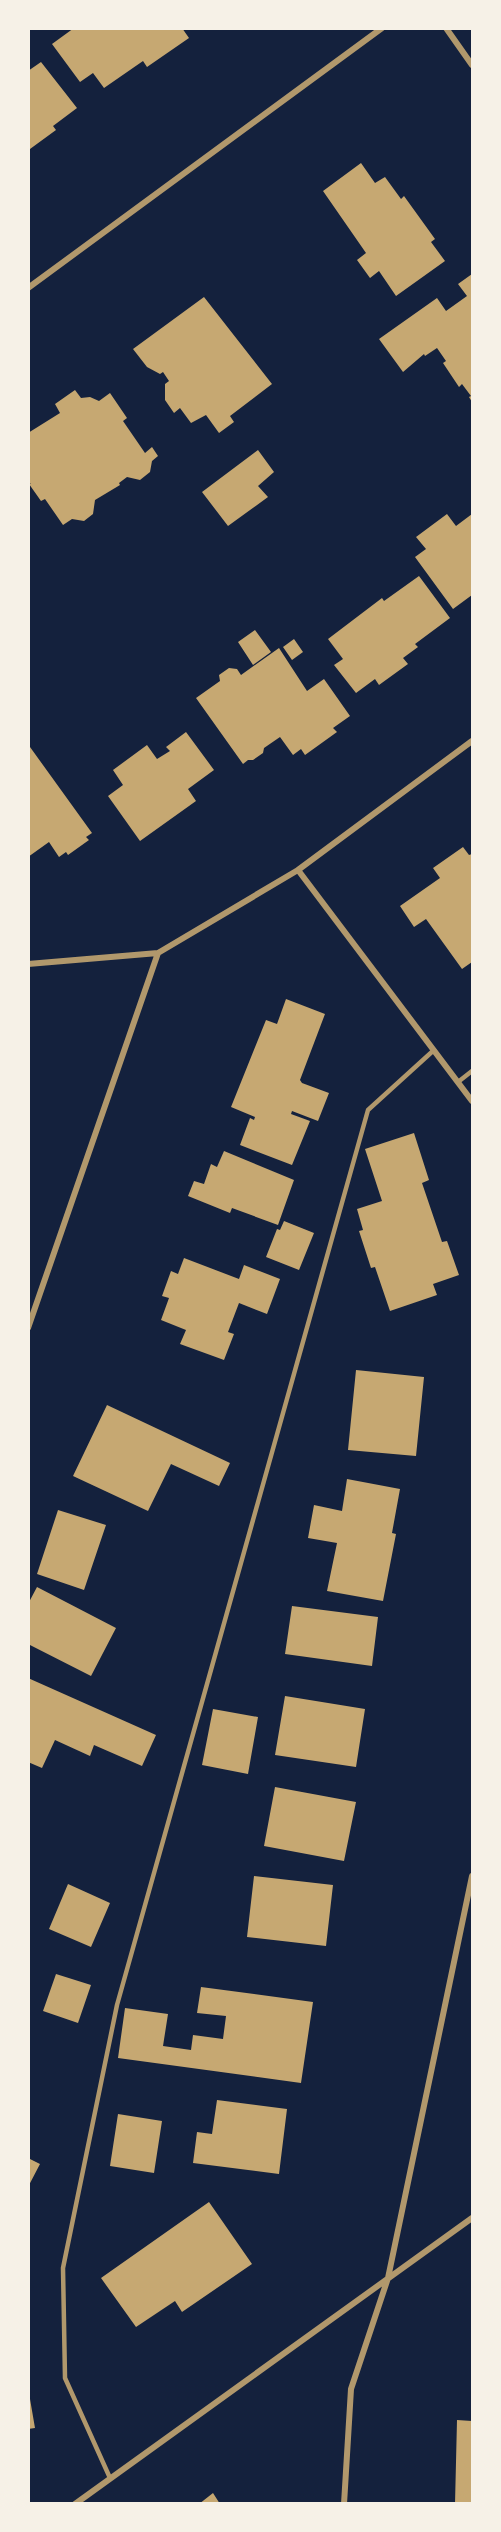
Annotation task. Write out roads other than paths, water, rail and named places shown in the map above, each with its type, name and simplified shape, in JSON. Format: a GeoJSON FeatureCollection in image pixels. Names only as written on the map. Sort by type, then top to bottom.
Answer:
{"type":"FeatureCollection","features":[{"type":"Feature","properties":{"kind":"street"},"geometry":{"type":"LineString","coordinates":[[28,288],[382,28]]}},
{"type":"Feature","properties":{"kind":"street"},"geometry":{"type":"LineString","coordinates":[[446,28],[472,65]]}},
{"type":"Feature","properties":{"kind":"street"},"geometry":{"type":"LineString","coordinates":[[28,964],[158,953],[298,870],[472,741]]}},
{"type":"Feature","properties":{"kind":"street"},"geometry":{"type":"LineString","coordinates":[[298,870],[472,1101]]}},
{"type":"Feature","properties":{"kind":"street"},"geometry":{"type":"LineString","coordinates":[[28,1328],[158,953]]}},
{"type":"Feature","properties":{"kind":"street"},"geometry":{"type":"LineString","coordinates":[[344,2504],[351,2389],[388,2278],[472,1876]]}},
{"type":"Feature","properties":{"kind":"street"},"geometry":{"type":"LineString","coordinates":[[75,2504],[472,2218]]}},
{"type":"Feature","properties":{"kind":"lane"},"geometry":{"type":"LineString","coordinates":[[110,2478],[65,2378],[63,2268],[117,2005],[368,1110],[434,1050]]}},
{"type":"Feature","properties":{"kind":"lane"},"geometry":{"type":"LineString","coordinates":[[458,1082],[472,1071]]}}]}
